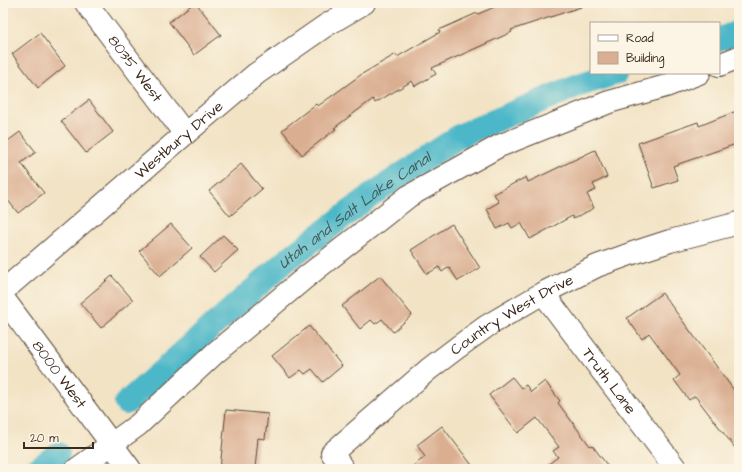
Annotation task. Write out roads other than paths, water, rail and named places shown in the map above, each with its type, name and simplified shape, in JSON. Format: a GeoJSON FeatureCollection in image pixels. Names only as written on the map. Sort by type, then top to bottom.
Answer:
{"type":"FeatureCollection","features":[{"type":"Feature","properties":{"kind":"street","name":"8035 West"},"geometry":{"type":"LineString","coordinates":[[86,3],[185,134]]}},
{"type":"Feature","properties":{"kind":"street","name":"Westbury Drive"},"geometry":{"type":"LineString","coordinates":[[3,290],[256,74],[325,26],[364,3]]}},
{"type":"Feature","properties":{"kind":"street"},"geometry":{"type":"LineString","coordinates":[[720,65],[739,57]]}},
{"type":"Feature","properties":{"kind":"street"},"geometry":{"type":"LineString","coordinates":[[77,469],[138,425],[215,353],[306,277],[409,196],[499,146],[608,102],[666,86],[697,74]]}},
{"type":"Feature","properties":{"kind":"street","name":"Country West Drive"},"geometry":{"type":"LineString","coordinates":[[343,469],[332,453],[429,369],[487,326],[543,293],[597,266],[670,241],[739,223]]}},
{"type":"Feature","properties":{"kind":"street","name":"Truth Lane"},"geometry":{"type":"LineString","coordinates":[[543,293],[676,469]]}},
{"type":"Feature","properties":{"kind":"street","name":"8000 West"},"geometry":{"type":"LineString","coordinates":[[3,298],[130,469]]}},
{"type":"Feature","properties":{"kind":"waterway","name":"Utah and Salt Lake Canal"},"geometry":{"type":"LineString","coordinates":[[720,39],[739,32]]}},
{"type":"Feature","properties":{"kind":"waterway","name":"Utah and Salt Lake Canal"},"geometry":{"type":"LineString","coordinates":[[126,403],[288,259],[377,191],[461,135],[576,86],[613,74]]}},
{"type":"Feature","properties":{"kind":"waterway","name":"Utah and Salt Lake Canal"},"geometry":{"type":"LineString","coordinates":[[37,469],[58,454]]}}]}
